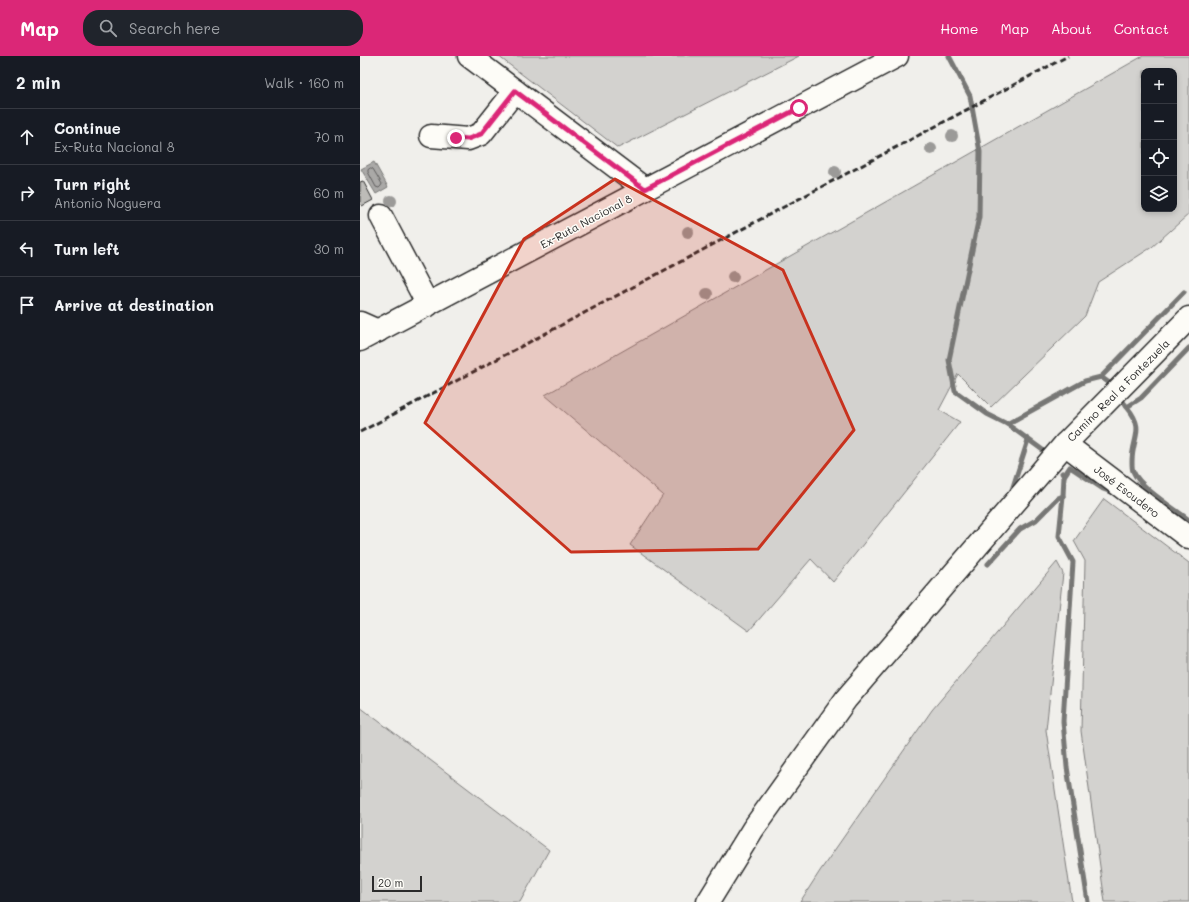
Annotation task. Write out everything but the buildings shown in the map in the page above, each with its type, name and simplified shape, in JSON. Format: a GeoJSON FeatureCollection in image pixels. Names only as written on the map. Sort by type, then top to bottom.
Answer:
{"type":"FeatureCollection","features":[{"type":"Feature","properties":{"kind":"street"},"geometry":{"type":"LineString","coordinates":[[469,56],[645,189]]}},
{"type":"Feature","properties":{"kind":"street","name":"Ex-Ruta Nacional 8"},"geometry":{"type":"LineString","coordinates":[[366,331],[428,305],[897,56]]}},
{"type":"Feature","properties":{"kind":"street"},"geometry":{"type":"LineString","coordinates":[[431,136],[468,139],[481,134],[515,91]]}},
{"type":"Feature","properties":{"kind":"street"},"geometry":{"type":"LineString","coordinates":[[381,216],[428,305]]}},
{"type":"Feature","properties":{"kind":"street","name":"Camino Real a Fontezuela"},"geometry":{"type":"LineString","coordinates":[[708,902],[753,829],[846,699],[1065,444],[1189,318]]}},
{"type":"Feature","properties":{"kind":"street","name":"José Escudero"},"geometry":{"type":"LineString","coordinates":[[1065,444],[1189,538]]}},
{"type":"Feature","properties":{"kind":"highlighted area"},"geometry":{"type":"Polygon","coordinates":[[[615,179],[783,270],[854,430],[758,549],[571,552],[425,423],[524,239],[615,179]]]}},
{"type":"Feature","properties":{"kind":"shaded area"},"geometry":{"type":"Polygon","coordinates":[[[498,56],[799,56],[618,148],[498,56]]]}},
{"type":"Feature","properties":{"kind":"shaded area"},"geometry":{"type":"Polygon","coordinates":[[[1143,56],[1189,56],[1189,214],[1152,247],[1098,282],[1085,316],[991,407],[958,374],[939,410],[960,422],[833,582],[811,559],[749,631],[630,545],[663,495],[545,395],[1143,56]]]}},
{"type":"Feature","properties":{"kind":"shaded area"},"geometry":{"type":"Polygon","coordinates":[[[1104,499],[1189,563],[1189,902],[1105,902],[1081,731],[1085,561],[1074,541],[1104,499]]]}},
{"type":"Feature","properties":{"kind":"shaded area"},"geometry":{"type":"Polygon","coordinates":[[[1057,562],[1063,573],[1046,730],[1072,902],[800,902],[932,710],[1057,562]]]}},
{"type":"Feature","properties":{"kind":"shaded area"},"geometry":{"type":"Polygon","coordinates":[[[360,707],[549,850],[520,902],[360,902],[360,707]]]}},
{"type":"Feature","properties":{"kind":"water"},"geometry":{"type":"Polygon","coordinates":[[[374,162],[388,187],[376,194],[361,169],[374,162]]]}},
{"type":"Feature","properties":{"kind":"waterway"},"geometry":{"type":"LineString","coordinates":[[949,56],[970,96],[980,152],[979,217],[949,360],[955,391],[987,414],[1007,424],[1044,451]]}},
{"type":"Feature","properties":{"kind":"waterway"},"geometry":{"type":"LineString","coordinates":[[1007,424],[1085,381],[1101,377],[1184,292]]}},
{"type":"Feature","properties":{"kind":"waterway"},"geometry":{"type":"LineString","coordinates":[[1124,403],[1127,407],[1141,398],[1189,348]]}},
{"type":"Feature","properties":{"kind":"waterway"},"geometry":{"type":"LineString","coordinates":[[1101,377],[1108,382]]}},
{"type":"Feature","properties":{"kind":"waterway"},"geometry":{"type":"LineString","coordinates":[[1127,407],[1133,415],[1137,428],[1133,453],[1133,471],[1142,484],[1189,520]]}},
{"type":"Feature","properties":{"kind":"waterway"},"geometry":{"type":"LineString","coordinates":[[1012,490],[1028,440]]}},
{"type":"Feature","properties":{"kind":"waterway"},"geometry":{"type":"LineString","coordinates":[[1064,476],[1070,467],[1103,489],[1114,493]]}},
{"type":"Feature","properties":{"kind":"waterway"},"geometry":{"type":"LineString","coordinates":[[1062,473],[1064,476],[1059,536],[1073,562],[1063,721],[1067,767],[1088,902]]}},
{"type":"Feature","properties":{"kind":"waterway"},"geometry":{"type":"LineString","coordinates":[[988,564],[1020,529],[1036,520],[1058,498],[1063,496]]}},
{"type":"Feature","properties":{"kind":"railway"},"geometry":{"type":"LineString","coordinates":[[360,432],[1068,56]]}},
{"type":"Feature","properties":{"kind":"route"},"geometry":{"type":"LineString","coordinates":[[456,138],[468,139],[481,134],[515,91],[645,189],[799,108]]}}]}
